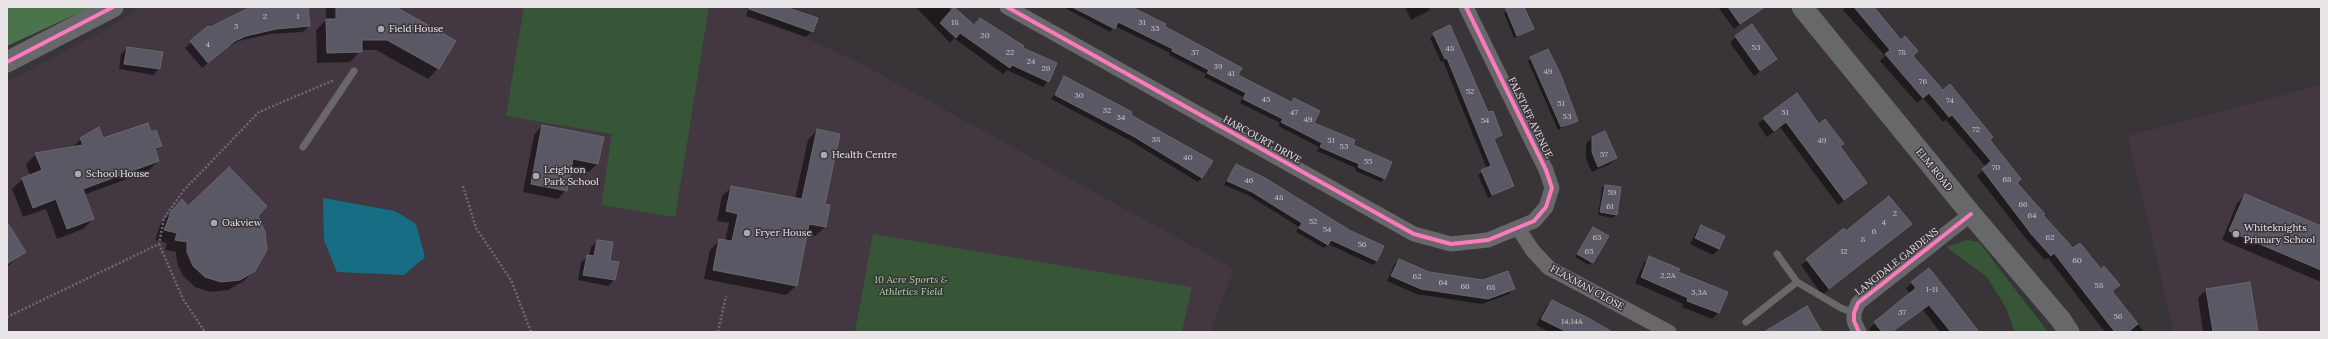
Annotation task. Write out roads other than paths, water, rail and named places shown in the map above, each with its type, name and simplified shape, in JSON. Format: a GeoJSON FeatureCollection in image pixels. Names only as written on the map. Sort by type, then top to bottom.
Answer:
{"type":"FeatureCollection","features":[{"type":"Feature","properties":{"kind":"main road"},"geometry":{"type":"LineString","coordinates":[[7,62],[113,7]]}},
{"type":"Feature","properties":{"kind":"main road","name":"ELM ROAD"},"geometry":{"type":"LineString","coordinates":[[1802,7],[1971,214],[2061,320],[2068,332]]}},
{"type":"Feature","properties":{"kind":"street","name":"HARCOURT DRIVE"},"geometry":{"type":"LineString","coordinates":[[1007,7],[1414,234],[1451,244],[1488,240],[1518,228]]}},
{"type":"Feature","properties":{"kind":"street","name":"FALSTAFF AVENUE"},"geometry":{"type":"LineString","coordinates":[[1466,7],[1546,170],[1552,188],[1546,207],[1534,220],[1518,228]]}},
{"type":"Feature","properties":{"kind":"street","name":"LANGDALE GARDENS"},"geometry":{"type":"LineString","coordinates":[[1854,313],[1858,303],[1865,296],[1971,214]]}},
{"type":"Feature","properties":{"kind":"street","name":"FLAXMAN CLOSE"},"geometry":{"type":"LineString","coordinates":[[1518,228],[1533,251],[1549,268],[1669,332]]}},
{"type":"Feature","properties":{"kind":"street"},"geometry":{"type":"LineString","coordinates":[[1854,313],[1854,321],[1859,332]]}},
{"type":"Feature","properties":{"kind":"lane"},"geometry":{"type":"LineString","coordinates":[[303,147],[354,71]]}},
{"type":"Feature","properties":{"kind":"lane"},"geometry":{"type":"LineString","coordinates":[[1777,254],[1797,282],[1840,308],[1854,313]]}},
{"type":"Feature","properties":{"kind":"lane"},"geometry":{"type":"LineString","coordinates":[[1746,322],[1797,282]]}},
{"type":"Feature","properties":{"kind":"water"},"geometry":{"type":"Polygon","coordinates":[[[323,198],[395,211],[416,224],[425,257],[404,275],[337,272],[324,240],[323,198]]]}},
{"type":"Feature","properties":{"kind":"place","name":"Field House"},"geometry":{"type":"Point","coordinates":[381,29]}},
{"type":"Feature","properties":{"kind":"place","name":"Health Centre"},"geometry":{"type":"Point","coordinates":[824,155]}},
{"type":"Feature","properties":{"kind":"place","name":"School House"},"geometry":{"type":"Point","coordinates":[78,174]}},
{"type":"Feature","properties":{"kind":"place","name":"Leighton Park School"},"geometry":{"type":"Point","coordinates":[536,176]}},
{"type":"Feature","properties":{"kind":"place","name":"Oakview"},"geometry":{"type":"Point","coordinates":[214,223]}},
{"type":"Feature","properties":{"kind":"place","name":"Fryer House"},"geometry":{"type":"Point","coordinates":[747,233]}},
{"type":"Feature","properties":{"kind":"place","name":"Whiteknights Primary School"},"geometry":{"type":"Point","coordinates":[2236,234]}},
{"type":"Feature","properties":{"kind":"park label","name":"10 Acre Sports & Athletics Field"},"geometry":{"type":"Point","coordinates":[911,286]}}]}
